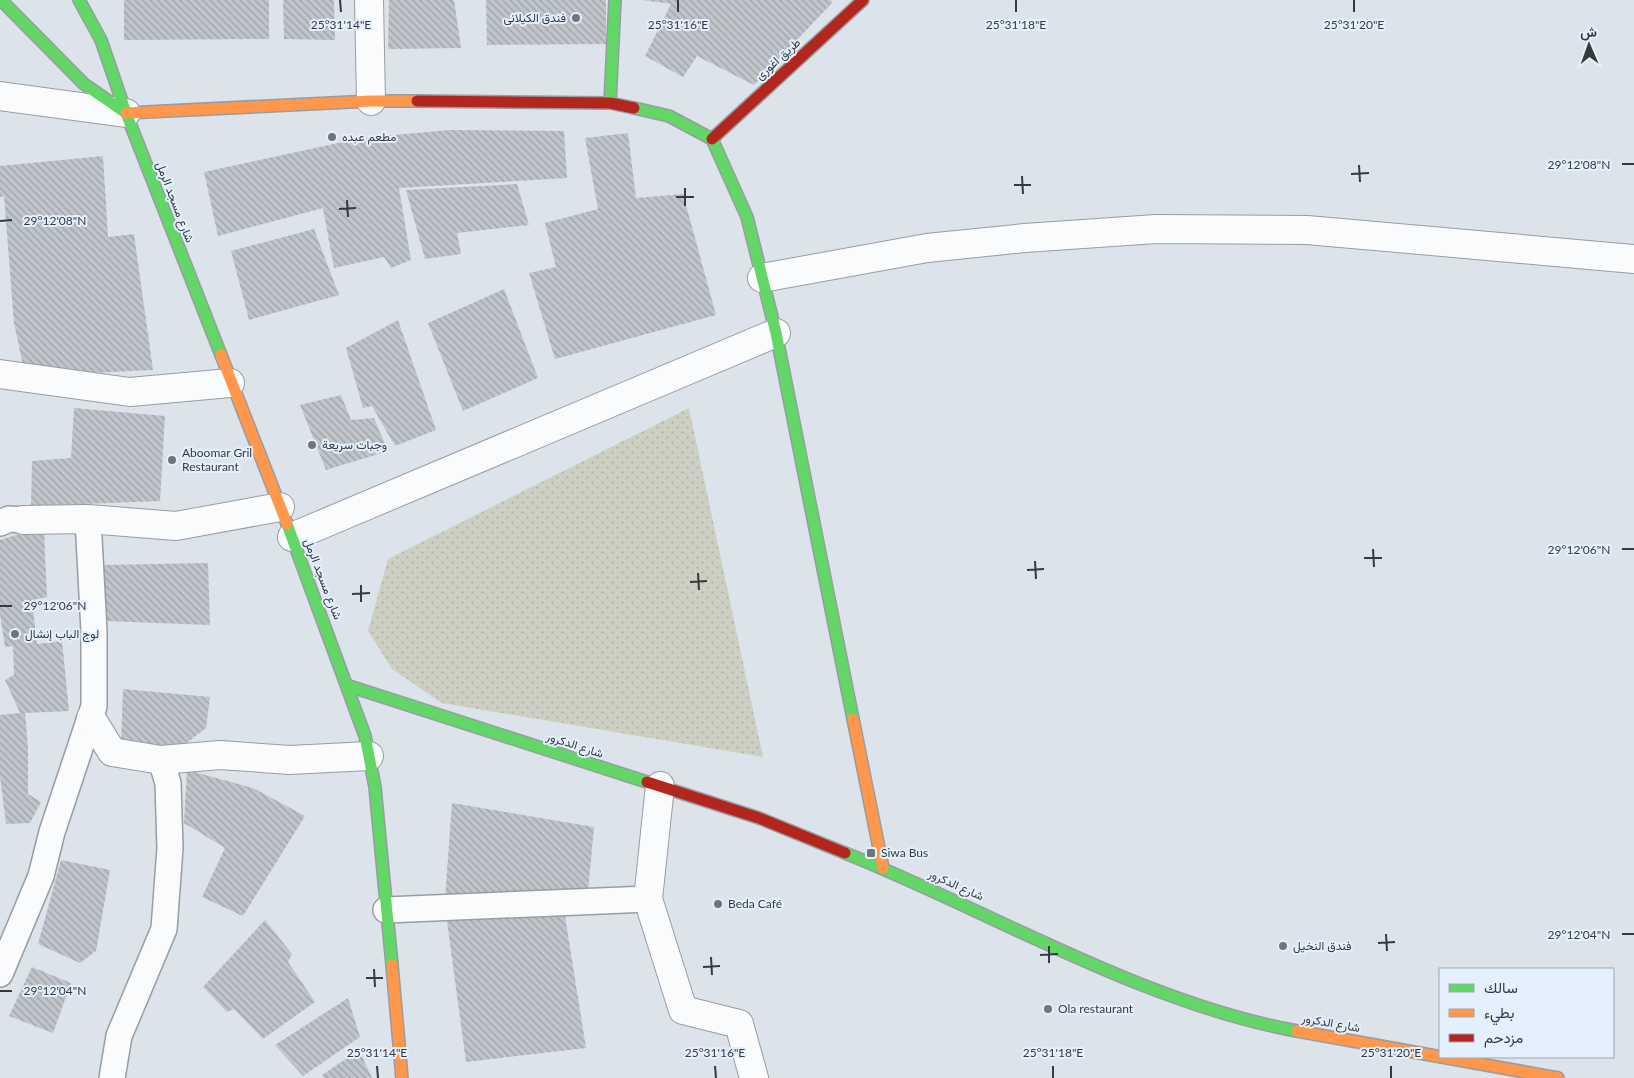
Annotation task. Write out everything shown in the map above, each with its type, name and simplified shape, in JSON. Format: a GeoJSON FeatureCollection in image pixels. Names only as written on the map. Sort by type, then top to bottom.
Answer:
{"type":"FeatureCollection","features":[{"type":"Feature","properties":{"kind":"street"},"geometry":{"type":"LineString","coordinates":[[1,0],[84,84],[126,113]]}},
{"type":"Feature","properties":{"kind":"street","name":"شارع مسجد الرمل"},"geometry":{"type":"LineString","coordinates":[[79,0],[98,35],[230,383],[292,537],[365,736],[375,787],[402,1078]]}},
{"type":"Feature","properties":{"kind":"street"},"geometry":{"type":"LineString","coordinates":[[369,0],[371,101]]}},
{"type":"Feature","properties":{"kind":"street"},"geometry":{"type":"LineString","coordinates":[[610,103],[616,0]]}},
{"type":"Feature","properties":{"kind":"street","name":"طريق اغورى"},"geometry":{"type":"LineString","coordinates":[[712,139],[863,0]]}},
{"type":"Feature","properties":{"kind":"street"},"geometry":{"type":"LineString","coordinates":[[0,96],[126,113],[371,101],[610,103],[669,116],[712,139],[747,217],[776,333],[883,868]]}},
{"type":"Feature","properties":{"kind":"street"},"geometry":{"type":"LineString","coordinates":[[762,278],[927,248],[1025,238],[1156,229],[1308,230],[1634,259]]}},
{"type":"Feature","properties":{"kind":"street"},"geometry":{"type":"LineString","coordinates":[[292,537],[776,333]]}},
{"type":"Feature","properties":{"kind":"street"},"geometry":{"type":"LineString","coordinates":[[0,374],[130,392],[230,383]]}},
{"type":"Feature","properties":{"kind":"street"},"geometry":{"type":"LineString","coordinates":[[12,521],[88,520],[176,526],[280,507]]}},
{"type":"Feature","properties":{"kind":"street","name":"شارع الدكرور"},"geometry":{"type":"LineString","coordinates":[[348,686],[759,818],[883,868],[1113,972],[1199,1005],[1287,1029],[1439,1056]]}},
{"type":"Feature","properties":{"kind":"street"},"geometry":{"type":"LineString","coordinates":[[90,718],[112,752],[161,760],[220,755],[290,760],[369,756]]}},
{"type":"Feature","properties":{"kind":"street"},"geometry":{"type":"LineString","coordinates":[[660,786],[648,899],[683,1010],[739,1024],[754,1078]]}},
{"type":"Feature","properties":{"kind":"street","name":"شارع الدكرور"},"geometry":{"type":"LineString","coordinates":[[1447,1058],[1558,1078]]}},
{"type":"Feature","properties":{"kind":"lane"},"geometry":{"type":"LineString","coordinates":[[0,974],[41,876],[55,823],[94,706],[94,631],[88,520]]}},
{"type":"Feature","properties":{"kind":"lane"},"geometry":{"type":"LineString","coordinates":[[112,1078],[119,1036],[164,929],[170,848],[168,783],[161,760]]}},
{"type":"Feature","properties":{"kind":"lane"},"geometry":{"type":"LineString","coordinates":[[386,910],[648,899]]}},
{"type":"Feature","properties":{"kind":"shaded area"},"geometry":{"type":"Polygon","coordinates":[[[689,408],[763,757],[442,703],[392,669],[368,631],[388,559],[689,408]]]}},
{"type":"Feature","properties":{"kind":"building"},"geometry":{"type":"Polygon","coordinates":[[[124,0],[269,0],[269,39],[124,40],[124,0]]]}},
{"type":"Feature","properties":{"kind":"building"},"geometry":{"type":"Polygon","coordinates":[[[283,0],[334,0],[335,40],[284,39],[283,0]]]}},
{"type":"Feature","properties":{"kind":"building"},"geometry":{"type":"Polygon","coordinates":[[[389,0],[454,0],[461,48],[388,49],[389,0]]]}},
{"type":"Feature","properties":{"kind":"building"},"geometry":{"type":"Polygon","coordinates":[[[486,0],[606,0],[606,44],[487,45],[486,0]]]}},
{"type":"Feature","properties":{"kind":"building"},"geometry":{"type":"Polygon","coordinates":[[[643,0],[830,0],[833,2],[754,85],[697,56],[683,77],[645,56],[671,4],[643,0]]]}},
{"type":"Feature","properties":{"kind":"building"},"geometry":{"type":"Polygon","coordinates":[[[450,130],[564,131],[567,178],[399,188],[411,260],[391,268],[384,257],[334,268],[323,208],[218,236],[204,172],[361,138],[450,130]]]}},
{"type":"Feature","properties":{"kind":"building"},"geometry":{"type":"Polygon","coordinates":[[[628,133],[636,198],[683,194],[716,315],[555,359],[529,273],[556,267],[545,223],[598,209],[585,138],[628,133]]]}},
{"type":"Feature","properties":{"kind":"building"},"geometry":{"type":"Polygon","coordinates":[[[103,156],[108,237],[134,234],[153,370],[91,373],[23,365],[14,323],[4,196],[0,197],[0,166],[103,156]]]}},
{"type":"Feature","properties":{"kind":"building"},"geometry":{"type":"Polygon","coordinates":[[[517,184],[529,225],[457,233],[461,254],[425,259],[406,190],[517,184]]]}},
{"type":"Feature","properties":{"kind":"building"},"geometry":{"type":"Polygon","coordinates":[[[314,229],[339,295],[249,320],[231,251],[314,229]]]}},
{"type":"Feature","properties":{"kind":"building"},"geometry":{"type":"Polygon","coordinates":[[[504,289],[538,378],[463,411],[428,323],[504,289]]]}},
{"type":"Feature","properties":{"kind":"building"},"geometry":{"type":"Polygon","coordinates":[[[398,320],[436,430],[395,446],[372,406],[363,408],[346,348],[398,320]]]}},
{"type":"Feature","properties":{"kind":"building"},"geometry":{"type":"Polygon","coordinates":[[[341,395],[351,420],[374,418],[388,451],[326,470],[300,405],[341,395]]]}},
{"type":"Feature","properties":{"kind":"building"},"geometry":{"type":"Polygon","coordinates":[[[74,408],[165,416],[160,501],[31,506],[32,461],[71,458],[74,408]]]}},
{"type":"Feature","properties":{"kind":"building"},"geometry":{"type":"Polygon","coordinates":[[[44,532],[47,597],[32,600],[37,644],[62,641],[69,711],[25,713],[28,748],[28,794],[41,802],[30,823],[6,824],[0,776],[0,715],[20,713],[5,680],[14,675],[13,646],[5,647],[0,614],[0,540],[23,533],[44,532]]]}},
{"type":"Feature","properties":{"kind":"building"},"geometry":{"type":"Polygon","coordinates":[[[208,563],[210,625],[105,621],[103,565],[208,563]]]}},
{"type":"Feature","properties":{"kind":"building"},"geometry":{"type":"Polygon","coordinates":[[[123,689],[210,697],[206,728],[180,748],[121,744],[123,689]]]}},
{"type":"Feature","properties":{"kind":"building"},"geometry":{"type":"Polygon","coordinates":[[[187,770],[253,788],[305,816],[243,916],[202,897],[225,848],[184,823],[187,770]]]}},
{"type":"Feature","properties":{"kind":"building"},"geometry":{"type":"Polygon","coordinates":[[[452,803],[594,827],[588,892],[445,899],[452,803]]]}},
{"type":"Feature","properties":{"kind":"building"},"geometry":{"type":"Polygon","coordinates":[[[61,860],[110,870],[96,951],[80,963],[38,944],[61,860]]]}},
{"type":"Feature","properties":{"kind":"building"},"geometry":{"type":"Polygon","coordinates":[[[565,916],[586,1048],[466,1062],[447,921],[565,916]]]}},
{"type":"Feature","properties":{"kind":"building"},"geometry":{"type":"Polygon","coordinates":[[[265,920],[292,954],[288,962],[315,1002],[263,1039],[234,1009],[227,1012],[203,987],[265,920]]]}},
{"type":"Feature","properties":{"kind":"building"},"geometry":{"type":"Polygon","coordinates":[[[32,967],[71,983],[53,1033],[9,1016],[32,967]]]}},
{"type":"Feature","properties":{"kind":"building"},"geometry":{"type":"Polygon","coordinates":[[[348,998],[360,1037],[303,1076],[275,1045],[348,998]]]}},
{"type":"Feature","properties":{"kind":"building"},"geometry":{"type":"Polygon","coordinates":[[[359,1050],[372,1078],[324,1078],[322,1075],[359,1050]]]}},
{"type":"Feature","properties":{"kind":"traffic: fast"},"geometry":{"type":"LineString","coordinates":[[1,0],[84,84],[126,113]]}},
{"type":"Feature","properties":{"kind":"traffic: fast"},"geometry":{"type":"LineString","coordinates":[[79,0],[101,40],[126,113],[221,355]]}},
{"type":"Feature","properties":{"kind":"traffic: fast"},"geometry":{"type":"LineString","coordinates":[[610,103],[615,0]]}},
{"type":"Feature","properties":{"kind":"traffic: fast"},"geometry":{"type":"LineString","coordinates":[[634,108],[669,116],[712,139],[747,217],[776,333],[853,719]]}},
{"type":"Feature","properties":{"kind":"traffic: fast"},"geometry":{"type":"LineString","coordinates":[[287,524],[365,736],[375,787],[392,965]]}},
{"type":"Feature","properties":{"kind":"traffic: fast"},"geometry":{"type":"LineString","coordinates":[[349,686],[647,782]]}},
{"type":"Feature","properties":{"kind":"traffic: fast"},"geometry":{"type":"LineString","coordinates":[[845,853],[1124,978],[1181,1000],[1239,1018],[1297,1031]]}},
{"type":"Feature","properties":{"kind":"traffic: slow"},"geometry":{"type":"LineString","coordinates":[[126,113],[371,101],[417,101]]}},
{"type":"Feature","properties":{"kind":"traffic: slow"},"geometry":{"type":"LineString","coordinates":[[221,355],[287,524]]}},
{"type":"Feature","properties":{"kind":"traffic: slow"},"geometry":{"type":"LineString","coordinates":[[853,719],[883,868]]}},
{"type":"Feature","properties":{"kind":"traffic: slow"},"geometry":{"type":"LineString","coordinates":[[392,965],[402,1078]]}},
{"type":"Feature","properties":{"kind":"traffic: slow"},"geometry":{"type":"LineString","coordinates":[[1297,1031],[1439,1057]]}},
{"type":"Feature","properties":{"kind":"traffic: slow"},"geometry":{"type":"LineString","coordinates":[[1447,1058],[1558,1078]]}},
{"type":"Feature","properties":{"kind":"traffic: jam"},"geometry":{"type":"LineString","coordinates":[[712,139],[863,0]]}},
{"type":"Feature","properties":{"kind":"traffic: jam"},"geometry":{"type":"LineString","coordinates":[[417,101],[610,103],[634,108]]}},
{"type":"Feature","properties":{"kind":"traffic: jam"},"geometry":{"type":"LineString","coordinates":[[647,782],[759,818],[845,853]]}},
{"type":"Feature","properties":{"kind":"place","name":"فندق الكيلانى"},"geometry":{"type":"Point","coordinates":[576,18]}},
{"type":"Feature","properties":{"kind":"place","name":"مطعم عبده"},"geometry":{"type":"Point","coordinates":[332,137]}},
{"type":"Feature","properties":{"kind":"place","name":"وجبات سريعة"},"geometry":{"type":"Point","coordinates":[312,445]}},
{"type":"Feature","properties":{"kind":"place","name":"Aboomar Gril Restaurant"},"geometry":{"type":"Point","coordinates":[172,460]}},
{"type":"Feature","properties":{"kind":"place","name":"لوج الباب إنشال"},"geometry":{"type":"Point","coordinates":[15,634]}},
{"type":"Feature","properties":{"kind":"place","name":"Siwa Bus"},"geometry":{"type":"Point","coordinates":[871,853]}},
{"type":"Feature","properties":{"kind":"place","name":"Beda Café"},"geometry":{"type":"Point","coordinates":[718,904]}},
{"type":"Feature","properties":{"kind":"place","name":"فندق النخيل"},"geometry":{"type":"Point","coordinates":[1283,946]}},
{"type":"Feature","properties":{"kind":"place","name":"Ola restaurant"},"geometry":{"type":"Point","coordinates":[1048,1009]}}]}
